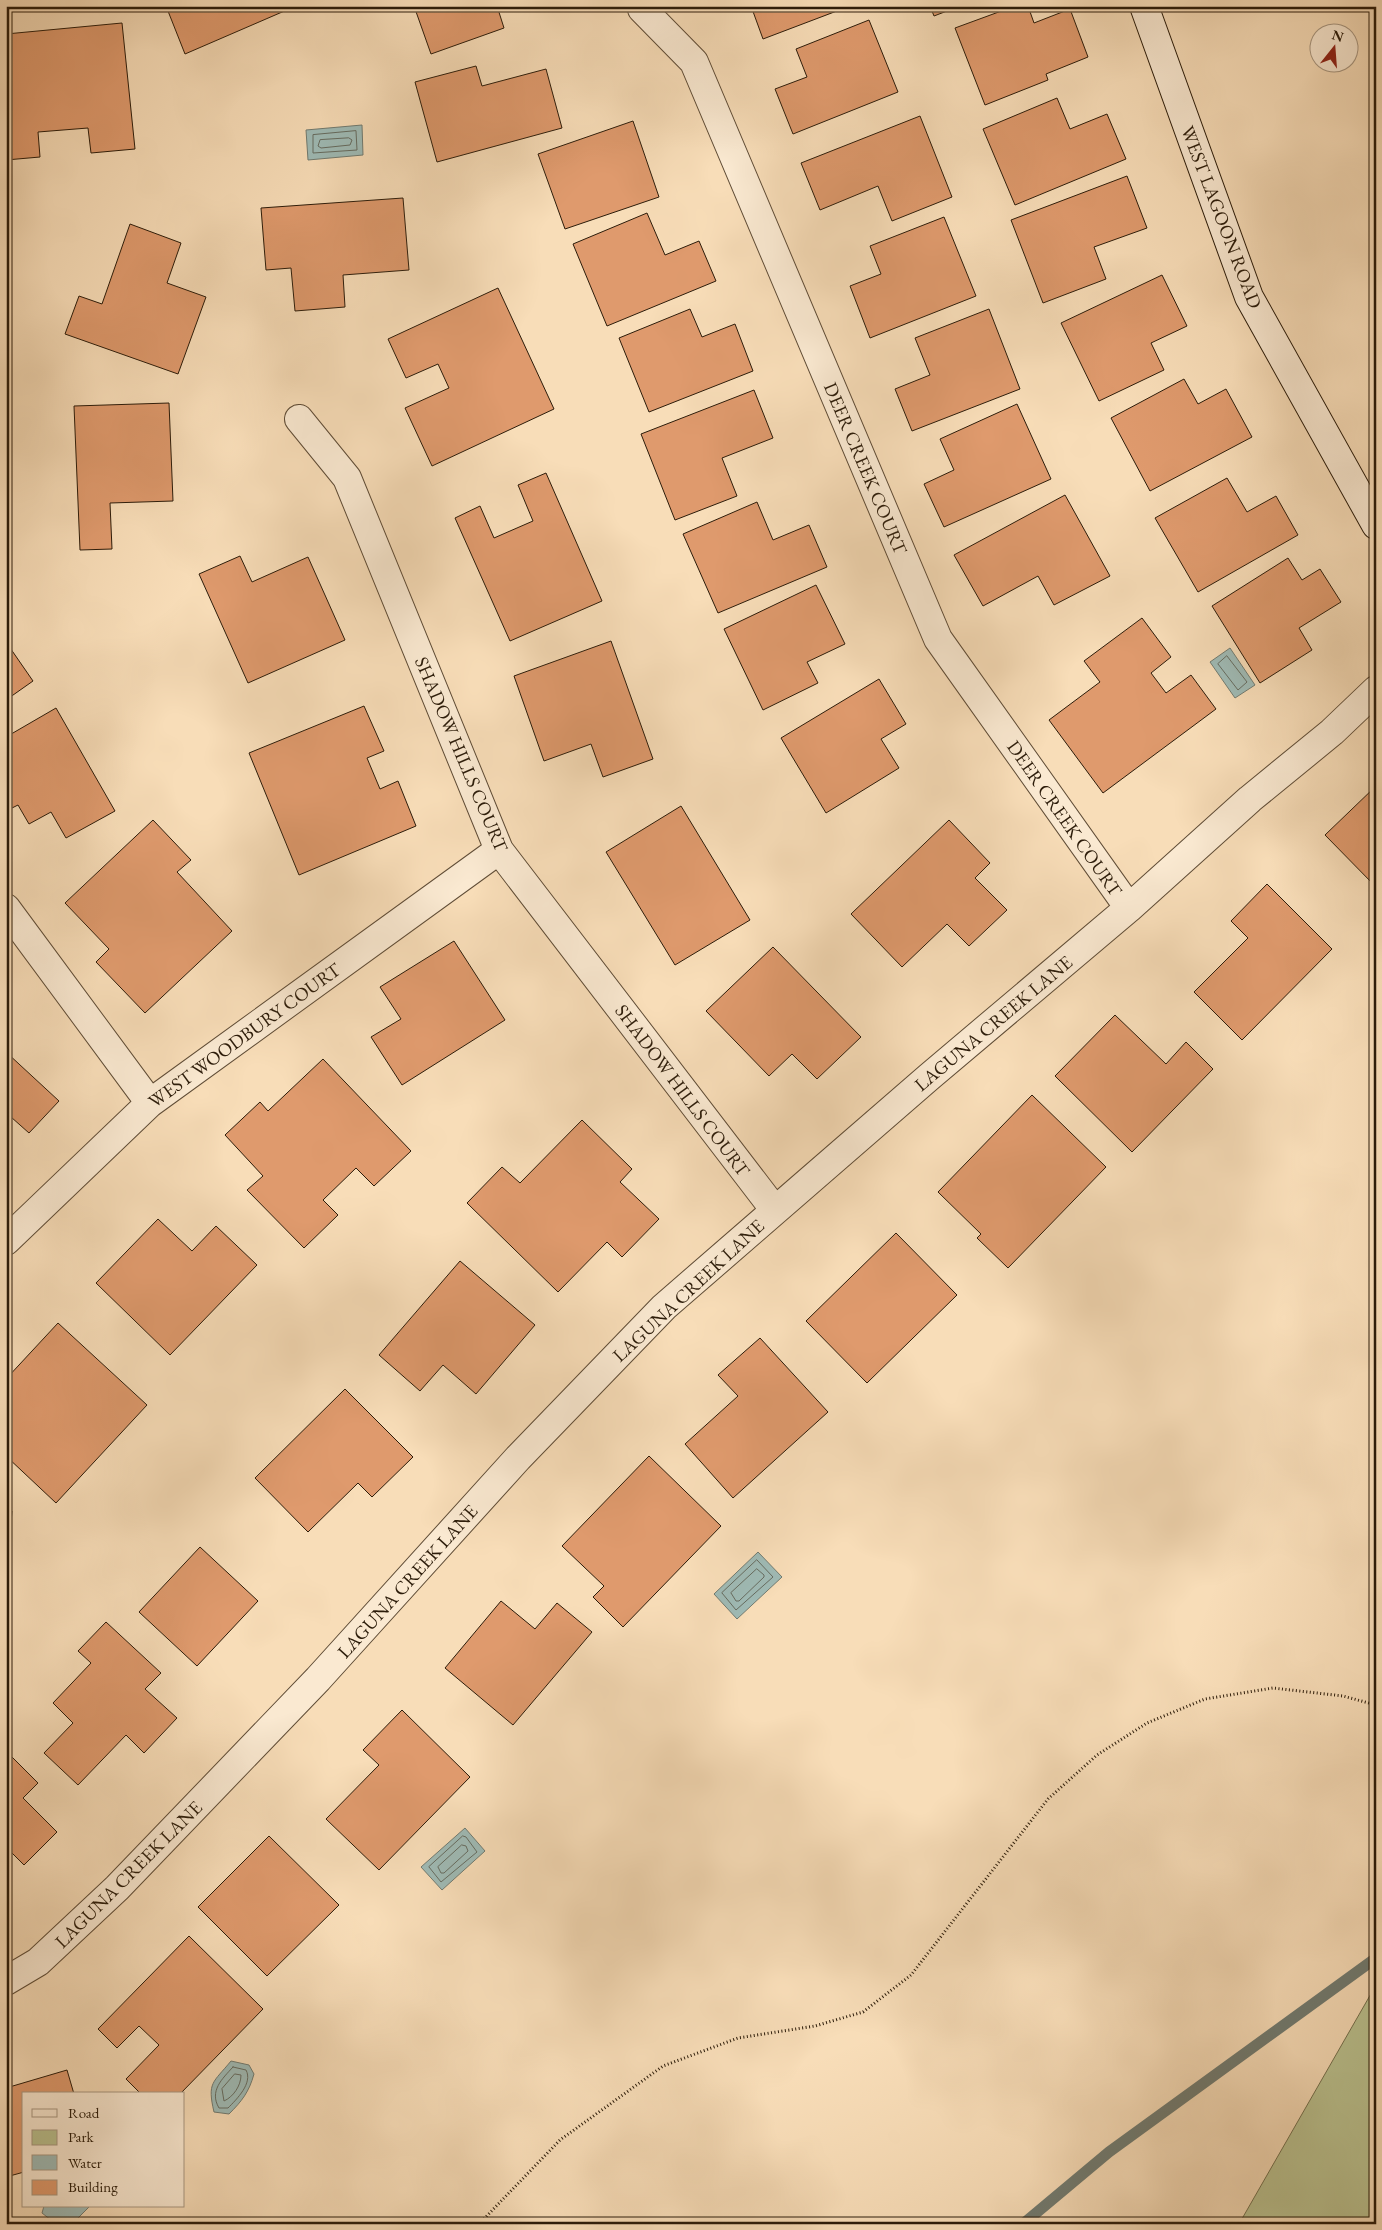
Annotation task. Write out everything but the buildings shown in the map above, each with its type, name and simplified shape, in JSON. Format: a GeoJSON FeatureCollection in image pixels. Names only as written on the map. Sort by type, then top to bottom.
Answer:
{"type":"FeatureCollection","features":[{"type":"Feature","properties":{"kind":"street","name":"WEST LAGOON ROAD"},"geometry":{"type":"LineString","coordinates":[[1144,6],[1249,297],[1376,524]]}},
{"type":"Feature","properties":{"kind":"street","name":"DEER CREEK COURT"},"geometry":{"type":"LineString","coordinates":[[642,9],[694,62],[938,639],[1129,908]]}},
{"type":"Feature","properties":{"kind":"street","name":"SHADOW HILLS COURT"},"geometry":{"type":"LineString","coordinates":[[299,418],[348,478],[500,850],[774,1209]]}},
{"type":"Feature","properties":{"kind":"street","name":"LAGUNA CREEK LANE"},"geometry":{"type":"LineString","coordinates":[[6,1981],[38,1962],[117,1888],[318,1679],[518,1458],[664,1306],[736,1246],[774,1209],[1129,908],[1250,799],[1332,732],[1376,690]]}},
{"type":"Feature","properties":{"kind":"street","name":"WEST WOODBURY COURT"},"geometry":{"type":"LineString","coordinates":[[6,1241],[150,1103],[500,850]]}},
{"type":"Feature","properties":{"kind":"street"},"geometry":{"type":"LineString","coordinates":[[6,908],[150,1103]]}},
{"type":"Feature","properties":{"kind":"path"},"geometry":{"type":"LineString","coordinates":[[479,2224],[560,2140],[664,2066],[738,2038],[815,2026],[863,2012],[911,1975],[1048,1799],[1097,1755],[1147,1723],[1204,1699],[1273,1688],[1343,1696],[1376,1705]]}},
{"type":"Feature","properties":{"kind":"green space"},"geometry":{"type":"Polygon","coordinates":[[[1376,1985],[1376,2224],[1239,2224],[1376,1985]]]}},
{"type":"Feature","properties":{"kind":"water"},"geometry":{"type":"Polygon","coordinates":[[[362,125],[363,155],[308,160],[306,130],[362,125]]]}},
{"type":"Feature","properties":{"kind":"water"},"geometry":{"type":"Polygon","coordinates":[[[1230,648],[1255,685],[1235,698],[1210,662],[1230,648]]]}},
{"type":"Feature","properties":{"kind":"water"},"geometry":{"type":"Polygon","coordinates":[[[758,1552],[782,1577],[737,1619],[714,1594],[758,1552]]]}},
{"type":"Feature","properties":{"kind":"water"},"geometry":{"type":"Polygon","coordinates":[[[465,1828],[485,1851],[442,1890],[421,1867],[465,1828]]]}},
{"type":"Feature","properties":{"kind":"water"},"geometry":{"type":"Polygon","coordinates":[[[231,2061],[249,2065],[254,2074],[250,2086],[238,2105],[229,2114],[214,2112],[211,2094],[213,2084],[231,2061]]]}},
{"type":"Feature","properties":{"kind":"water"},"geometry":{"type":"Polygon","coordinates":[[[43,2208],[88,2208],[72,2224],[56,2224],[42,2213],[43,2208]]]}},
{"type":"Feature","properties":{"kind":"waterway"},"geometry":{"type":"LineString","coordinates":[[1023,2224],[1109,2152],[1376,1958]]}}]}
